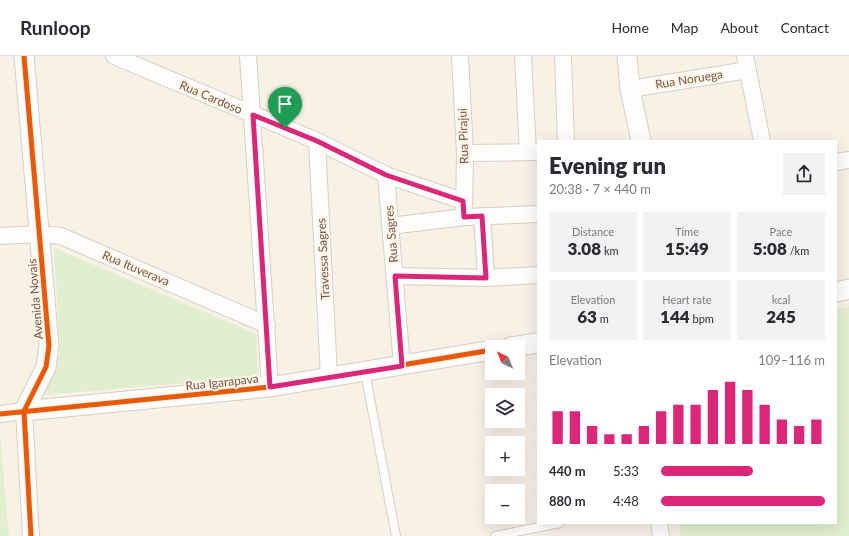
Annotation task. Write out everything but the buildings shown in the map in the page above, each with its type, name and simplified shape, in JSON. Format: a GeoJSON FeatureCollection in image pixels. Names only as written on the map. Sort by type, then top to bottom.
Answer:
{"type":"FeatureCollection","features":[{"type":"Feature","properties":{"kind":"street","name":"Avenida Novais"},"geometry":{"type":"LineString","coordinates":[[24,56],[49,346],[46,367],[24,411],[31,536]]}},
{"type":"Feature","properties":{"kind":"street","name":"Rua Cardoso"},"geometry":{"type":"LineString","coordinates":[[114,56],[317,141],[386,175],[464,209]]}},
{"type":"Feature","properties":{"kind":"street"},"geometry":{"type":"LineString","coordinates":[[248,56],[270,387]]}},
{"type":"Feature","properties":{"kind":"street","name":"Rua Pirajui"},"geometry":{"type":"LineString","coordinates":[[460,56],[465,153],[464,209]]}},
{"type":"Feature","properties":{"kind":"street"},"geometry":{"type":"LineString","coordinates":[[465,153],[533,152],[523,56]]}},
{"type":"Feature","properties":{"kind":"street"},"geometry":{"type":"LineString","coordinates":[[563,56],[566,140]]}},
{"type":"Feature","properties":{"kind":"street"},"geometry":{"type":"LineString","coordinates":[[627,56],[630,89],[641,140]]}},
{"type":"Feature","properties":{"kind":"street"},"geometry":{"type":"LineString","coordinates":[[747,63],[762,140]]}},
{"type":"Feature","properties":{"kind":"street","name":"Rua Noruega"},"geometry":{"type":"LineString","coordinates":[[630,89],[747,63]]}},
{"type":"Feature","properties":{"kind":"street","name":"Travessa Sagres"},"geometry":{"type":"LineString","coordinates":[[317,141],[329,377]]}},
{"type":"Feature","properties":{"kind":"street"},"geometry":{"type":"LineString","coordinates":[[837,162],[849,160]]}},
{"type":"Feature","properties":{"kind":"street","name":"Rua Sagres"},"geometry":{"type":"LineString","coordinates":[[386,175],[402,366]]}},
{"type":"Feature","properties":{"kind":"street"},"geometry":{"type":"LineString","coordinates":[[390,226],[464,209],[482,216],[537,214]]}},
{"type":"Feature","properties":{"kind":"street"},"geometry":{"type":"LineString","coordinates":[[482,216],[486,278]]}},
{"type":"Feature","properties":{"kind":"street","name":"Rua Ituverava"},"geometry":{"type":"LineString","coordinates":[[0,236],[39,234],[60,236],[267,325]]}},
{"type":"Feature","properties":{"kind":"street"},"geometry":{"type":"LineString","coordinates":[[395,276],[486,278],[537,275]]}},
{"type":"Feature","properties":{"kind":"street"},"geometry":{"type":"LineString","coordinates":[[837,292],[849,289]]}},
{"type":"Feature","properties":{"kind":"street"},"geometry":{"type":"LineString","coordinates":[[525,344],[537,342]]}},
{"type":"Feature","properties":{"kind":"street","name":"Rua Igarapava"},"geometry":{"type":"LineString","coordinates":[[0,414],[270,387],[485,351]]}},
{"type":"Feature","properties":{"kind":"street"},"geometry":{"type":"LineString","coordinates":[[659,524],[661,536]]}},
{"type":"Feature","properties":{"kind":"lane"},"geometry":{"type":"LineString","coordinates":[[365,372],[396,536]]}},
{"type":"Feature","properties":{"kind":"lane"},"geometry":{"type":"LineString","coordinates":[[495,536],[555,524]]}},
{"type":"Feature","properties":{"kind":"green space"},"geometry":{"type":"Polygon","coordinates":[[[54,248],[256,334],[258,377],[44,395],[60,353],[54,248]]]}},
{"type":"Feature","properties":{"kind":"green space"},"geometry":{"type":"Polygon","coordinates":[[[849,307],[849,536],[681,536],[679,524],[837,524],[837,309],[849,307]]]}},
{"type":"Feature","properties":{"kind":"green space"},"geometry":{"type":"Polygon","coordinates":[[[0,435],[9,536],[0,536],[0,435]]]}},
{"type":"Feature","properties":{"kind":"cycle path"},"geometry":{"type":"LineString","coordinates":[[24,56],[49,346],[46,367],[24,411],[31,536]]}},
{"type":"Feature","properties":{"kind":"cycle path"},"geometry":{"type":"LineString","coordinates":[[0,414],[270,387],[485,351]]}},
{"type":"Feature","properties":{"kind":"route"},"geometry":{"type":"LineString","coordinates":[[253,115],[285,128],[317,141],[386,175],[463,201],[464,217],[482,216],[486,278],[395,276],[402,366],[270,387],[253,115]]}}]}
